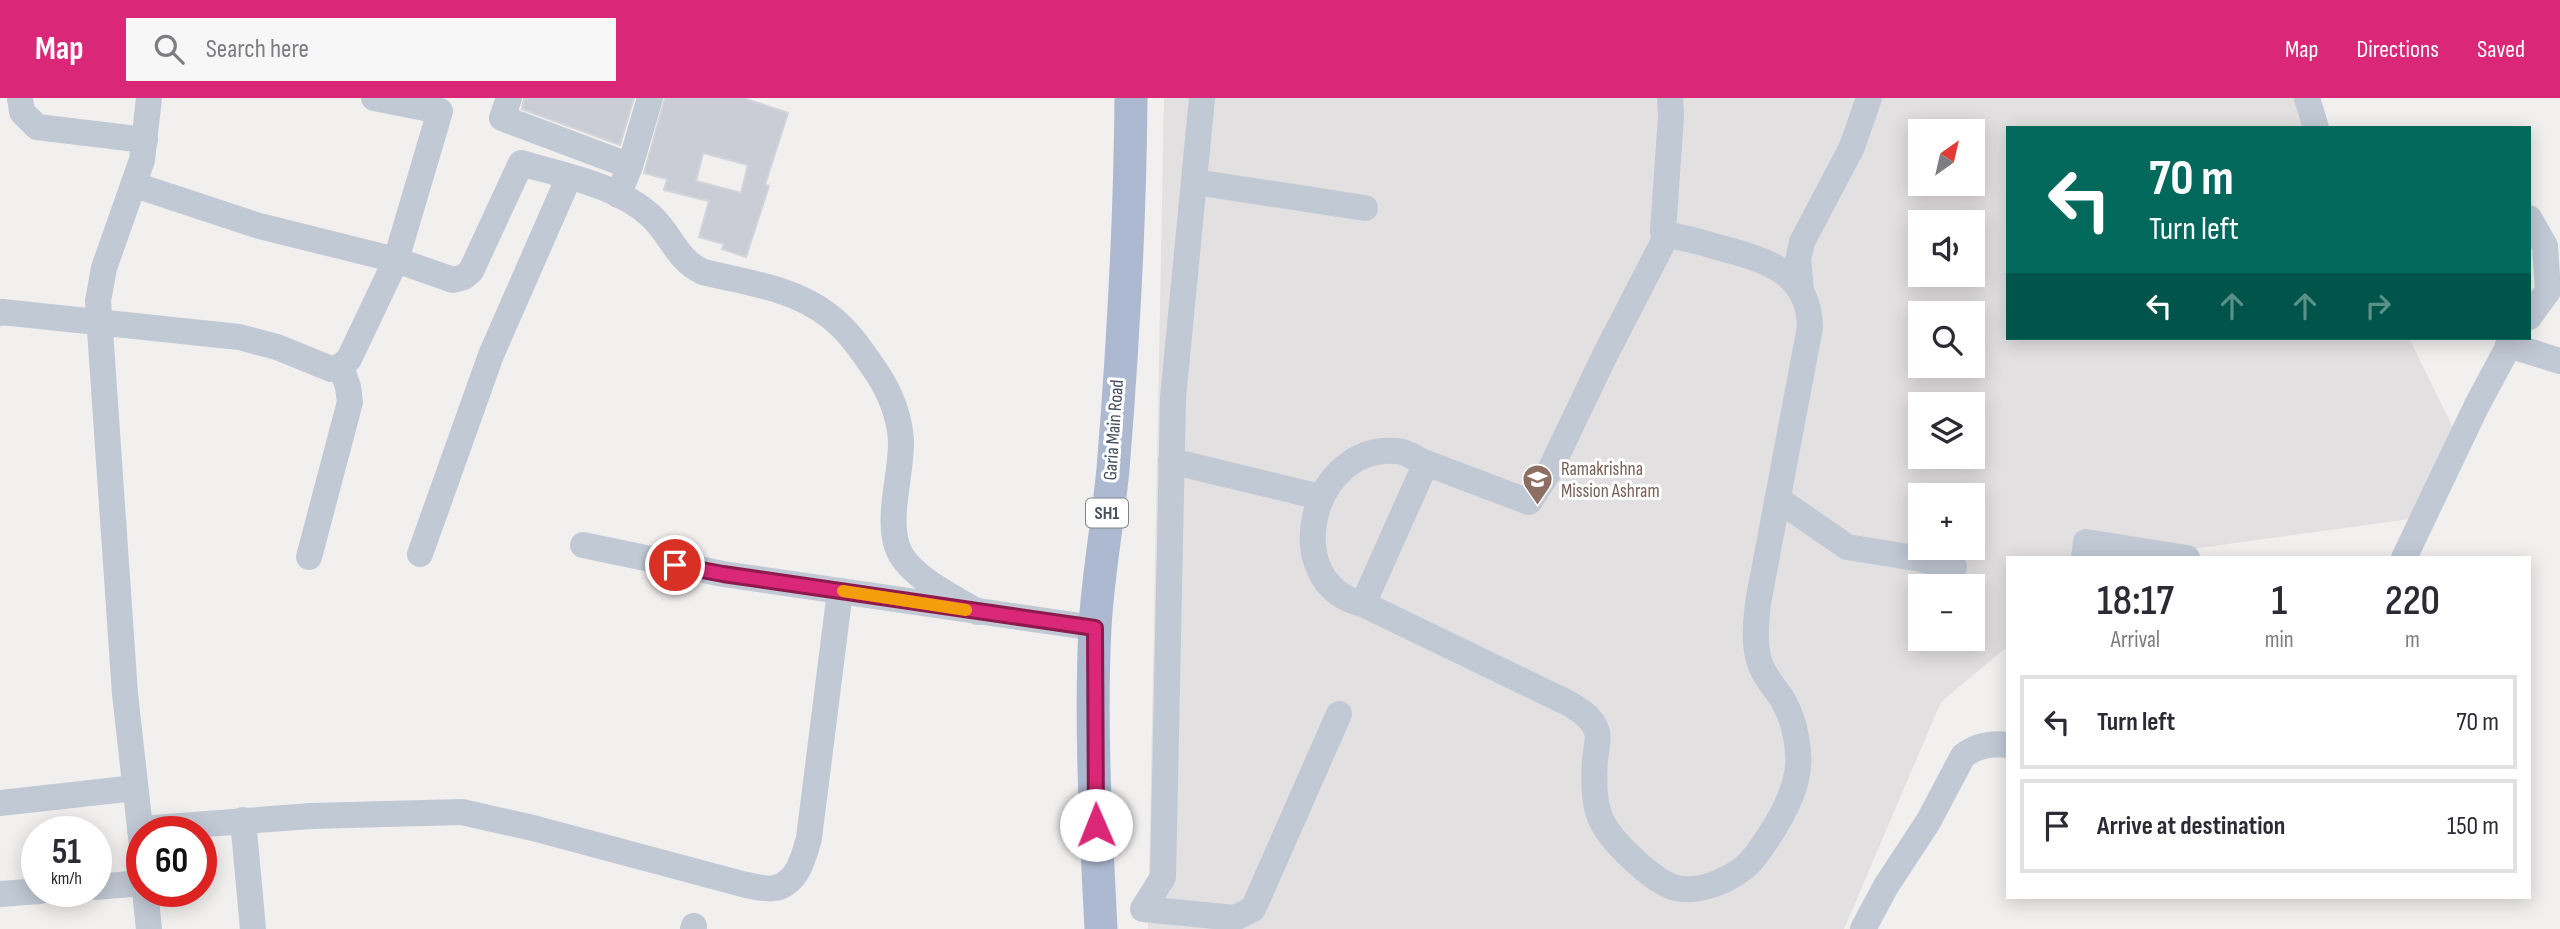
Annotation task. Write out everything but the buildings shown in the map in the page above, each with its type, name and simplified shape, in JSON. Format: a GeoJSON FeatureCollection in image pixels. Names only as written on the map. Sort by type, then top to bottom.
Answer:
{"type":"FeatureCollection","features":[{"type":"Feature","properties":{"kind":"main road","name":"Garia Main Road"},"geometry":{"type":"LineString","coordinates":[[1101,929],[1095,812],[1095,628],[1101,557],[1113,471],[1132,98]]}},
{"type":"Feature","properties":{"kind":"street"},"geometry":{"type":"LineString","coordinates":[[20,98],[22,111],[37,127],[145,140]]}},
{"type":"Feature","properties":{"kind":"street"},"geometry":{"type":"LineString","coordinates":[[138,816],[125,694],[98,300],[104,268],[142,160],[149,98]]}},
{"type":"Feature","properties":{"kind":"street"},"geometry":{"type":"LineString","coordinates":[[0,313],[239,337],[277,347],[331,369],[341,366],[349,359],[396,260],[439,111],[374,98]]}},
{"type":"Feature","properties":{"kind":"street"},"geometry":{"type":"LineString","coordinates":[[509,98],[502,118],[630,166]]}},
{"type":"Feature","properties":{"kind":"street"},"geometry":{"type":"LineString","coordinates":[[618,195],[630,166],[650,98]]}},
{"type":"Feature","properties":{"kind":"street"},"geometry":{"type":"LineString","coordinates":[[1202,98],[1173,398],[1163,877],[1143,909],[1235,918],[1253,909],[1339,714]]}},
{"type":"Feature","properties":{"kind":"street"},"geometry":{"type":"LineString","coordinates":[[1670,98],[1663,230],[1667,234],[1759,258],[1783,271],[1801,289]]}},
{"type":"Feature","properties":{"kind":"street"},"geometry":{"type":"LineString","coordinates":[[1667,234],[1550,470],[1528,502],[1415,459],[1408,453],[1377,452],[1352,462],[1329,482],[1320,496],[1314,515],[1314,553],[1321,571],[1333,589],[1349,601],[1363,604],[1568,702],[1587,715],[1597,733],[1593,779],[1599,816],[1615,841],[1645,869],[1676,888],[1703,887],[1739,872],[1755,857],[1776,824],[1797,774],[1794,727],[1785,704],[1761,666],[1756,647],[1758,603],[1810,327],[1810,308],[1801,289],[1798,260],[1802,242],[1852,147],[1870,98]]}},
{"type":"Feature","properties":{"kind":"street"},"geometry":{"type":"LineString","coordinates":[[2307,98],[2315,126]]}},
{"type":"Feature","properties":{"kind":"street"},"geometry":{"type":"LineString","coordinates":[[2322,98],[2332,98]]}},
{"type":"Feature","properties":{"kind":"street"},"geometry":{"type":"LineString","coordinates":[[135,185],[256,225],[396,260],[453,280],[464,277],[471,271],[521,163],[569,177],[636,204],[653,218],[680,256],[691,266],[703,272],[799,298],[828,314],[856,341],[878,374],[895,408],[900,425],[901,444],[894,528],[897,547],[911,566],[932,585],[978,612]]}},
{"type":"Feature","properties":{"kind":"street"},"geometry":{"type":"LineString","coordinates":[[420,554],[491,355],[569,177]]}},
{"type":"Feature","properties":{"kind":"street"},"geometry":{"type":"LineString","coordinates":[[1195,182],[1365,208]]}},
{"type":"Feature","properties":{"kind":"street"},"geometry":{"type":"LineString","coordinates":[[2531,222],[2545,246],[2549,291],[2531,314]]}},
{"type":"Feature","properties":{"kind":"street"},"geometry":{"type":"LineString","coordinates":[[2405,556],[2476,407],[2511,341],[2560,361]]}},
{"type":"Feature","properties":{"kind":"street"},"geometry":{"type":"LineString","coordinates":[[309,557],[350,402],[341,366]]}},
{"type":"Feature","properties":{"kind":"street"},"geometry":{"type":"LineString","coordinates":[[1171,461],[1320,496]]}},
{"type":"Feature","properties":{"kind":"street"},"geometry":{"type":"LineString","coordinates":[[1363,604],[1426,463]]}},
{"type":"Feature","properties":{"kind":"street"},"geometry":{"type":"LineString","coordinates":[[1779,500],[1847,547],[1921,559],[1954,568]]}},
{"type":"Feature","properties":{"kind":"street"},"geometry":{"type":"LineString","coordinates":[[2084,556],[2086,542],[2174,556]]}},
{"type":"Feature","properties":{"kind":"street"},"geometry":{"type":"LineString","coordinates":[[583,545],[723,574],[1095,628]]}},
{"type":"Feature","properties":{"kind":"street"},"geometry":{"type":"LineString","coordinates":[[217,825],[243,820],[379,812],[462,812],[746,885],[775,888],[790,880],[802,864],[809,838],[840,590]]}},
{"type":"Feature","properties":{"kind":"street"},"geometry":{"type":"LineString","coordinates":[[1863,929],[1906,854],[1928,822],[1963,756],[1987,745],[2006,745]]}},
{"type":"Feature","properties":{"kind":"street"},"geometry":{"type":"LineString","coordinates":[[0,803],[135,788]]}},
{"type":"Feature","properties":{"kind":"street"},"geometry":{"type":"LineString","coordinates":[[243,820],[253,929]]}},
{"type":"Feature","properties":{"kind":"street"},"geometry":{"type":"LineString","coordinates":[[0,894],[21,892]]}},
{"type":"Feature","properties":{"kind":"street"},"geometry":{"type":"LineString","coordinates":[[147,907],[149,929]]}},
{"type":"Feature","properties":{"kind":"shaded area","name":"Ramakrishna Mission Ashram"},"geometry":{"type":"Polygon","coordinates":[[[1164,98],[2320,98],[2308,126],[2006,126],[2006,340],[2410,340],[2458,438],[2410,519],[2142,556],[2006,556],[2006,648],[1941,702],[1844,929],[1148,929],[1164,98]]]}},
{"type":"Feature","properties":{"kind":"slow traffic"},"geometry":{"type":"LineString","coordinates":[[843,591],[966,610]]}},
{"type":"Feature","properties":{"kind":"place","name":"Ramakrishna Mission Ashram"},"geometry":{"type":"Point","coordinates":[1538,507]}},
{"type":"Feature","properties":{"kind":"route"},"geometry":{"type":"LineString","coordinates":[[675,565],[1095,628],[1096,825]]}}]}
